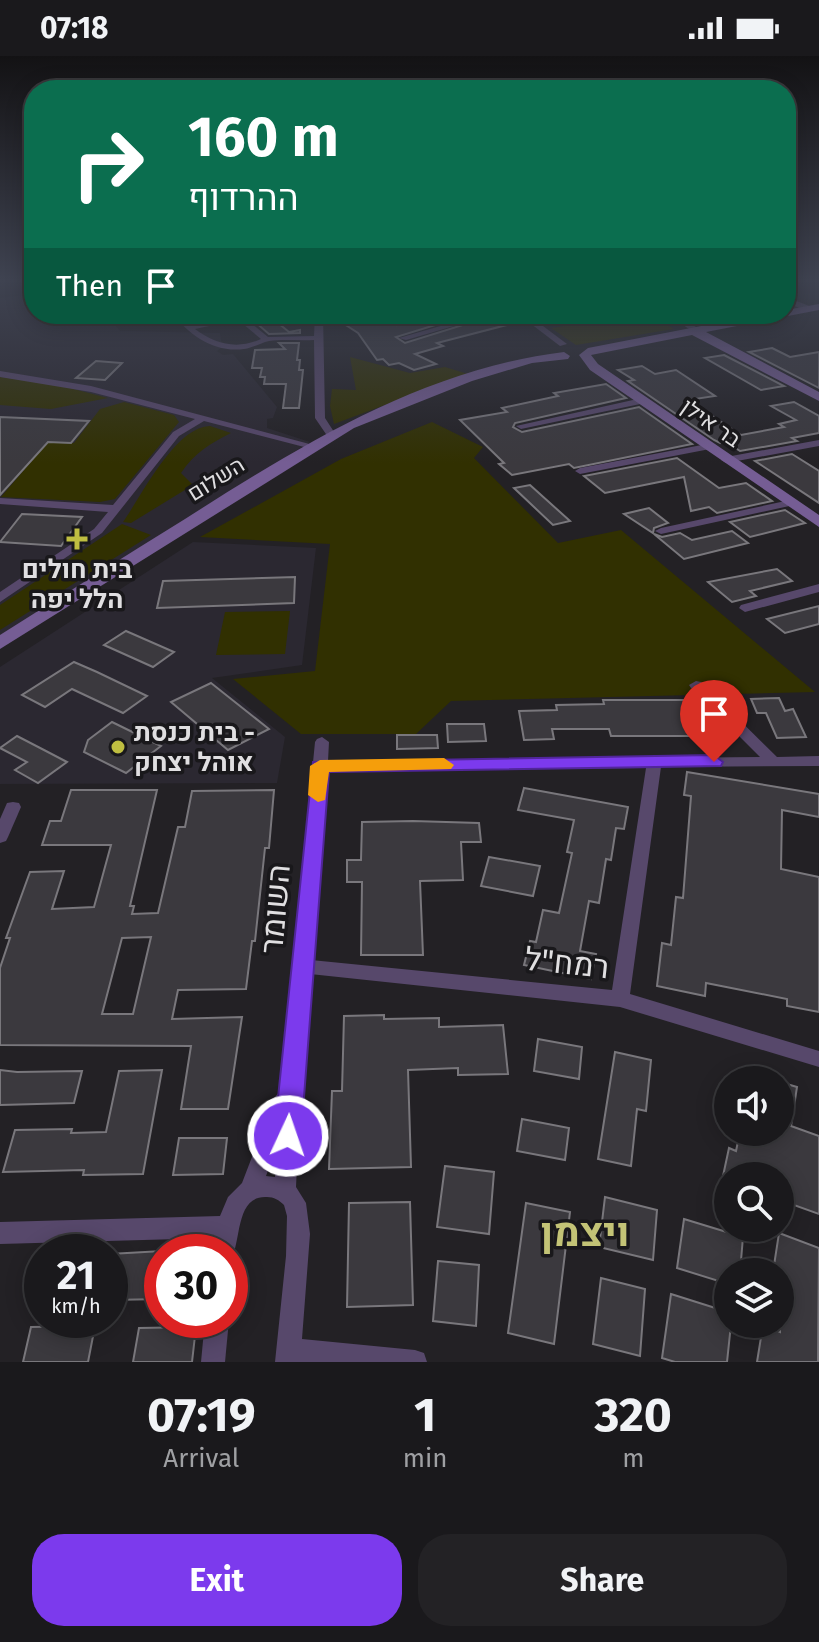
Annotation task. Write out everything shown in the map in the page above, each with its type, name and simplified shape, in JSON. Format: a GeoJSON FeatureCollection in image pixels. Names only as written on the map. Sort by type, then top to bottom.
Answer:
{"type":"FeatureCollection","features":[{"type":"Feature","properties":{"kind":"street"},"geometry":{"type":"LineString","coordinates":[[211,342],[235,348],[261,342]]}},
{"type":"Feature","properties":{"kind":"street"},"geometry":{"type":"LineString","coordinates":[[318,342],[320,418],[331,435]]}},
{"type":"Feature","properties":{"kind":"street"},"geometry":{"type":"LineString","coordinates":[[552,342],[560,349]]}},
{"type":"Feature","properties":{"kind":"street"},"geometry":{"type":"LineString","coordinates":[[584,350],[624,342]]}},
{"type":"Feature","properties":{"kind":"street"},"geometry":{"type":"LineString","coordinates":[[718,342],[819,397]]}},
{"type":"Feature","properties":{"kind":"street","name":"השלום"},"geometry":{"type":"LineString","coordinates":[[0,643],[331,435],[468,378],[560,349],[584,350]]}},
{"type":"Feature","properties":{"kind":"street","name":"בר אילן"},"geometry":{"type":"LineString","coordinates":[[584,350],[594,367],[819,522]]}},
{"type":"Feature","properties":{"kind":"street"},"geometry":{"type":"LineString","coordinates":[[0,374],[91,389],[312,446]]}},
{"type":"Feature","properties":{"kind":"street"},"geometry":{"type":"LineString","coordinates":[[521,426],[642,401]]}},
{"type":"Feature","properties":{"kind":"street"},"geometry":{"type":"LineString","coordinates":[[0,598],[78,547],[117,509],[176,434],[202,418]]}},
{"type":"Feature","properties":{"kind":"street"},"geometry":{"type":"LineString","coordinates":[[726,460],[819,443]]}},
{"type":"Feature","properties":{"kind":"street"},"geometry":{"type":"LineString","coordinates":[[580,471],[707,447]]}},
{"type":"Feature","properties":{"kind":"street"},"geometry":{"type":"LineString","coordinates":[[0,501],[117,509]]}},
{"type":"Feature","properties":{"kind":"street"},"geometry":{"type":"LineString","coordinates":[[661,531],[790,503]]}},
{"type":"Feature","properties":{"kind":"street"},"geometry":{"type":"LineString","coordinates":[[745,608],[819,588]]}},
{"type":"Feature","properties":{"kind":"street"},"geometry":{"type":"LineString","coordinates":[[696,685],[773,761]]}},
{"type":"Feature","properties":{"kind":"street","name":"השומר"},"geometry":{"type":"LineString","coordinates":[[285,1191],[291,1082],[322,742]]}},
{"type":"Feature","properties":{"kind":"street"},"geometry":{"type":"LineString","coordinates":[[320,766],[819,761]]}},
{"type":"Feature","properties":{"kind":"street"},"geometry":{"type":"LineString","coordinates":[[620,999],[654,762]]}},
{"type":"Feature","properties":{"kind":"street"},"geometry":{"type":"LineString","coordinates":[[0,837],[13,807]]}},
{"type":"Feature","properties":{"kind":"street","name":"רמח\"ל"},"geometry":{"type":"LineString","coordinates":[[302,966],[620,999],[819,1059]]}},
{"type":"Feature","properties":{"kind":"street","name":"השומר"},"geometry":{"type":"LineString","coordinates":[[227,1227],[232,1208],[250,1189],[291,1082]]}},
{"type":"Feature","properties":{"kind":"street"},"geometry":{"type":"LineString","coordinates":[[250,1189],[268,1186],[285,1191],[295,1201],[299,1232],[288,1356],[415,1362]]}},
{"type":"Feature","properties":{"kind":"street"},"geometry":{"type":"LineString","coordinates":[[0,1234],[227,1227],[226,1234]]}},
{"type":"Feature","properties":{"kind":"street"},"geometry":{"type":"LineString","coordinates":[[213,1362],[215,1338]]}},
{"type":"Feature","properties":{"kind":"shaded area","name":"בית חולים הלל יפה"},"geometry":{"type":"Polygon","coordinates":[[[0,342],[221,342],[222,347],[217,351],[223,355],[233,354],[277,407],[273,418],[267,419],[267,428],[310,442],[0,636],[0,342]]]}},
{"type":"Feature","properties":{"kind":"shaded area"},"geometry":{"type":"Polygon","coordinates":[[[350,357],[410,373],[445,367],[468,374],[334,424],[330,406],[332,389],[356,390],[350,357]]]}},
{"type":"Feature","properties":{"kind":"shaded area"},"geometry":{"type":"Polygon","coordinates":[[[0,377],[58,385],[108,398],[51,409],[0,405],[0,377]]]}},
{"type":"Feature","properties":{"kind":"shaded area"},"geometry":{"type":"Polygon","coordinates":[[[124,402],[174,415],[179,422],[115,499],[100,502],[1,497],[48,442],[74,443],[100,409],[124,402]]]}},
{"type":"Feature","properties":{"kind":"shaded area"},"geometry":{"type":"Polygon","coordinates":[[[432,422],[483,447],[474,458],[558,543],[621,530],[815,692],[451,701],[416,734],[301,734],[233,679],[315,671],[330,544],[200,537],[341,459],[432,422]]]}},
{"type":"Feature","properties":{"kind":"shaded area"},"geometry":{"type":"Polygon","coordinates":[[[210,426],[231,433],[203,449],[186,466],[181,473],[193,485],[131,523],[123,522],[172,450],[197,429],[210,426]]]}},
{"type":"Feature","properties":{"kind":"shaded area"},"geometry":{"type":"Polygon","coordinates":[[[122,524],[151,535],[0,630],[0,605],[122,524]]]}},
{"type":"Feature","properties":{"kind":"shaded area"},"geometry":{"type":"Polygon","coordinates":[[[193,542],[316,548],[302,665],[212,678],[285,737],[277,783],[0,784],[0,667],[193,542]]]}},
{"type":"Feature","properties":{"kind":"shaded area"},"geometry":{"type":"Polygon","coordinates":[[[290,611],[285,654],[216,655],[225,612],[290,611]]]}},
{"type":"Feature","properties":{"kind":"building"},"geometry":{"type":"Polygon","coordinates":[[[364,342],[441,342],[437,343],[443,346],[415,354],[436,364],[414,370],[399,363],[389,365],[383,359],[377,360],[364,342]]]}},
{"type":"Feature","properties":{"kind":"building"},"geometry":{"type":"Polygon","coordinates":[[[279,343],[299,343],[297,360],[300,360],[299,370],[303,370],[299,408],[283,408],[286,384],[264,384],[265,377],[260,377],[262,368],[252,368],[255,350],[285,349],[279,343]]]}},
{"type":"Feature","properties":{"kind":"building"},"geometry":{"type":"Polygon","coordinates":[[[772,348],[790,357],[819,352],[819,388],[749,352],[772,348]]]}},
{"type":"Feature","properties":{"kind":"building"},"geometry":{"type":"Polygon","coordinates":[[[724,355],[784,386],[761,390],[705,358],[724,355]]]}},
{"type":"Feature","properties":{"kind":"building"},"geometry":{"type":"Polygon","coordinates":[[[96,361],[122,363],[105,380],[76,378],[96,361]]]}},
{"type":"Feature","properties":{"kind":"building"},"geometry":{"type":"Polygon","coordinates":[[[642,366],[655,374],[676,370],[715,396],[688,400],[741,435],[784,427],[779,424],[796,420],[771,406],[794,402],[819,416],[819,433],[792,438],[797,441],[740,451],[722,439],[720,443],[714,440],[628,381],[634,380],[618,370],[642,366]]]}},
{"type":"Feature","properties":{"kind":"building"},"geometry":{"type":"Polygon","coordinates":[[[606,384],[626,398],[515,423],[513,427],[522,432],[639,407],[692,444],[574,468],[569,464],[512,475],[499,464],[504,463],[460,420],[507,412],[502,408],[558,396],[554,393],[606,384]]]}},
{"type":"Feature","properties":{"kind":"building"},"geometry":{"type":"Polygon","coordinates":[[[0,417],[89,421],[71,443],[48,442],[0,495],[0,417]]]}},
{"type":"Feature","properties":{"kind":"building"},"geometry":{"type":"Polygon","coordinates":[[[792,454],[819,471],[819,503],[755,461],[792,454]]]}},
{"type":"Feature","properties":{"kind":"building"},"geometry":{"type":"Polygon","coordinates":[[[677,458],[719,488],[746,483],[772,501],[717,513],[709,507],[691,511],[684,477],[605,493],[584,476],[677,458]]]}},
{"type":"Feature","properties":{"kind":"building"},"geometry":{"type":"Polygon","coordinates":[[[530,485],[570,521],[553,525],[514,488],[530,485]]]}},
{"type":"Feature","properties":{"kind":"building"},"geometry":{"type":"Polygon","coordinates":[[[649,508],[668,523],[654,528],[653,533],[624,514],[649,508]]]}},
{"type":"Feature","properties":{"kind":"building"},"geometry":{"type":"Polygon","coordinates":[[[785,510],[805,523],[750,537],[730,522],[785,510]]]}},
{"type":"Feature","properties":{"kind":"building"},"geometry":{"type":"Polygon","coordinates":[[[22,514],[82,517],[61,546],[0,542],[22,514]]]}},
{"type":"Feature","properties":{"kind":"building"},"geometry":{"type":"Polygon","coordinates":[[[732,531],[748,543],[684,559],[654,534],[662,537],[680,533],[692,540],[732,531]]]}},
{"type":"Feature","properties":{"kind":"building"},"geometry":{"type":"Polygon","coordinates":[[[777,569],[792,581],[750,591],[756,596],[732,602],[708,582],[777,569]]]}},
{"type":"Feature","properties":{"kind":"building"},"geometry":{"type":"Polygon","coordinates":[[[295,577],[294,603],[157,608],[163,581],[295,577]]]}},
{"type":"Feature","properties":{"kind":"building"},"geometry":{"type":"Polygon","coordinates":[[[819,606],[819,624],[785,633],[767,619],[819,606]]]}},
{"type":"Feature","properties":{"kind":"building"},"geometry":{"type":"Polygon","coordinates":[[[126,631],[174,652],[153,667],[104,645],[126,631]]]}},
{"type":"Feature","properties":{"kind":"building"},"geometry":{"type":"Polygon","coordinates":[[[74,662],[147,696],[123,713],[72,689],[45,707],[22,695],[74,662]]]}},
{"type":"Feature","properties":{"kind":"building"},"geometry":{"type":"Polygon","coordinates":[[[211,683],[269,729],[228,750],[171,702],[211,683]]]}},
{"type":"Feature","properties":{"kind":"building"},"geometry":{"type":"Polygon","coordinates":[[[779,698],[785,711],[793,709],[806,737],[777,738],[766,713],[757,713],[751,699],[779,698]]]}},
{"type":"Feature","properties":{"kind":"building"},"geometry":{"type":"Polygon","coordinates":[[[603,700],[694,700],[702,722],[713,722],[718,736],[611,736],[609,729],[552,729],[554,739],[524,740],[519,711],[557,710],[556,705],[604,704],[603,700]]]}},
{"type":"Feature","properties":{"kind":"building","name":"בית כנסת - אוהל יצחק"},"geometry":{"type":"Polygon","coordinates":[[[112,722],[161,746],[126,773],[84,752],[88,740],[112,722]]]}},
{"type":"Feature","properties":{"kind":"building"},"geometry":{"type":"Polygon","coordinates":[[[447,724],[484,724],[486,741],[448,742],[447,724]]]}},
{"type":"Feature","properties":{"kind":"building"},"geometry":{"type":"Polygon","coordinates":[[[397,735],[437,735],[438,748],[397,749],[397,735]]]}},
{"type":"Feature","properties":{"kind":"building"},"geometry":{"type":"Polygon","coordinates":[[[17,736],[67,762],[38,783],[15,770],[27,762],[0,748],[17,736]]]}},
{"type":"Feature","properties":{"kind":"building"},"geometry":{"type":"Polygon","coordinates":[[[687,772],[819,794],[819,817],[782,810],[781,869],[819,877],[819,1012],[787,1006],[787,999],[706,983],[705,996],[657,986],[662,943],[671,945],[676,897],[683,898],[691,796],[684,795],[687,772]]]}},
{"type":"Feature","properties":{"kind":"building"},"geometry":{"type":"Polygon","coordinates":[[[524,788],[628,807],[624,829],[616,828],[611,860],[606,859],[599,903],[589,901],[580,951],[596,954],[591,979],[524,965],[530,941],[536,942],[543,910],[559,913],[572,853],[567,852],[574,820],[518,810],[524,788]]]}},
{"type":"Feature","properties":{"kind":"building"},"geometry":{"type":"Polygon","coordinates":[[[71,790],[157,790],[130,906],[134,906],[132,914],[158,913],[178,827],[185,827],[192,791],[274,790],[269,848],[265,848],[255,941],[252,941],[246,989],[178,990],[172,1019],[242,1017],[228,1109],[181,1109],[191,1046],[0,1045],[0,968],[10,938],[6,938],[30,872],[64,871],[52,909],[94,907],[111,845],[42,845],[50,821],[61,821],[71,790]],[[151,937],[122,938],[102,1014],[133,1014],[151,937]]]}},
{"type":"Feature","properties":{"kind":"building"},"geometry":{"type":"Polygon","coordinates":[[[362,822],[479,823],[481,842],[461,842],[463,880],[420,881],[423,955],[361,955],[362,882],[347,882],[347,860],[361,860],[362,822]]]}},
{"type":"Feature","properties":{"kind":"building"},"geometry":{"type":"Polygon","coordinates":[[[489,857],[540,866],[533,896],[481,886],[489,857]]]}},
{"type":"Feature","properties":{"kind":"building"},"geometry":{"type":"Polygon","coordinates":[[[384,1015],[384,1019],[439,1018],[439,1027],[503,1025],[508,1074],[458,1075],[458,1068],[408,1070],[411,1167],[329,1169],[332,1091],[342,1091],[344,1016],[384,1015]]]}},
{"type":"Feature","properties":{"kind":"building"},"geometry":{"type":"Polygon","coordinates":[[[538,1039],[582,1047],[579,1079],[534,1071],[538,1039]]]}},
{"type":"Feature","properties":{"kind":"building"},"geometry":{"type":"Polygon","coordinates":[[[615,1052],[651,1060],[646,1111],[637,1109],[631,1166],[598,1159],[615,1052]]]}},
{"type":"Feature","properties":{"kind":"building"},"geometry":{"type":"Polygon","coordinates":[[[0,1070],[82,1071],[74,1103],[0,1105],[0,1070]]]}},
{"type":"Feature","properties":{"kind":"building"},"geometry":{"type":"Polygon","coordinates":[[[162,1070],[143,1174],[83,1175],[84,1170],[3,1172],[15,1130],[106,1132],[119,1071],[162,1070]]]}},
{"type":"Feature","properties":{"kind":"building"},"geometry":{"type":"Polygon","coordinates":[[[522,1119],[569,1128],[565,1160],[517,1151],[522,1119]]]}},
{"type":"Feature","properties":{"kind":"building"},"geometry":{"type":"Polygon","coordinates":[[[794,1127],[819,1136],[819,1214],[794,1205],[794,1162],[726,1162],[729,1148],[736,1151],[737,1146],[794,1146],[794,1127]]]}},
{"type":"Feature","properties":{"kind":"building"},"geometry":{"type":"Polygon","coordinates":[[[179,1138],[227,1138],[223,1174],[173,1175],[179,1138]]]}},
{"type":"Feature","properties":{"kind":"building"},"geometry":{"type":"Polygon","coordinates":[[[445,1166],[494,1172],[489,1234],[437,1227],[445,1166]]]}},
{"type":"Feature","properties":{"kind":"building"},"geometry":{"type":"Polygon","coordinates":[[[605,1197],[657,1210],[653,1260],[599,1247],[605,1197]]]}},
{"type":"Feature","properties":{"kind":"building"},"geometry":{"type":"Polygon","coordinates":[[[410,1202],[413,1305],[347,1307],[349,1203],[410,1202]]]}},
{"type":"Feature","properties":{"kind":"building"},"geometry":{"type":"Polygon","coordinates":[[[526,1203],[570,1212],[554,1344],[508,1333],[526,1203]]]}},
{"type":"Feature","properties":{"kind":"building"},"geometry":{"type":"Polygon","coordinates":[[[684,1219],[714,1228],[714,1242],[743,1242],[741,1258],[714,1258],[714,1280],[677,1268],[684,1219]]]}},
{"type":"Feature","properties":{"kind":"building"},"geometry":{"type":"Polygon","coordinates":[[[794,1239],[819,1248],[818,1362],[757,1362],[761,1338],[794,1338],[794,1258],[775,1258],[778,1242],[794,1242],[794,1239]]]}},
{"type":"Feature","properties":{"kind":"building"},"geometry":{"type":"Polygon","coordinates":[[[144,1252],[144,1299],[128,1300],[128,1253],[144,1252]]]}},
{"type":"Feature","properties":{"kind":"building"},"geometry":{"type":"Polygon","coordinates":[[[438,1261],[479,1265],[476,1326],[433,1321],[438,1261]]]}},
{"type":"Feature","properties":{"kind":"building"},"geometry":{"type":"Polygon","coordinates":[[[601,1278],[645,1289],[640,1356],[593,1344],[601,1278]]]}},
{"type":"Feature","properties":{"kind":"building"},"geometry":{"type":"Polygon","coordinates":[[[671,1294],[714,1308],[714,1338],[730,1338],[727,1362],[675,1362],[662,1358],[671,1294]]]}},
{"type":"Feature","properties":{"kind":"building"},"geometry":{"type":"Polygon","coordinates":[[[139,1328],[144,1328],[144,1338],[195,1338],[192,1362],[133,1362],[139,1328]]]}},
{"type":"Feature","properties":{"kind":"building"},"geometry":{"type":"Polygon","coordinates":[[[28,1338],[93,1338],[88,1362],[23,1362],[28,1338]]]}},
{"type":"Feature","properties":{"kind":"slow traffic"},"geometry":{"type":"LineString","coordinates":[[318,795],[320,766],[444,765]]}},
{"type":"Feature","properties":{"kind":"place","name":"בית חולים הלל יפה"},"geometry":{"type":"Point","coordinates":[77,539]}},
{"type":"Feature","properties":{"kind":"place","name":"בית כנסת - אוהל יצחק"},"geometry":{"type":"Point","coordinates":[118,747]}},
{"type":"Feature","properties":{"kind":"district","name":"ויצמן"},"geometry":{"type":"Point","coordinates":[585,1233]}},
{"type":"Feature","properties":{"kind":"route"},"geometry":{"type":"LineString","coordinates":[[288,1136],[320,766],[714,762]]}}]}
